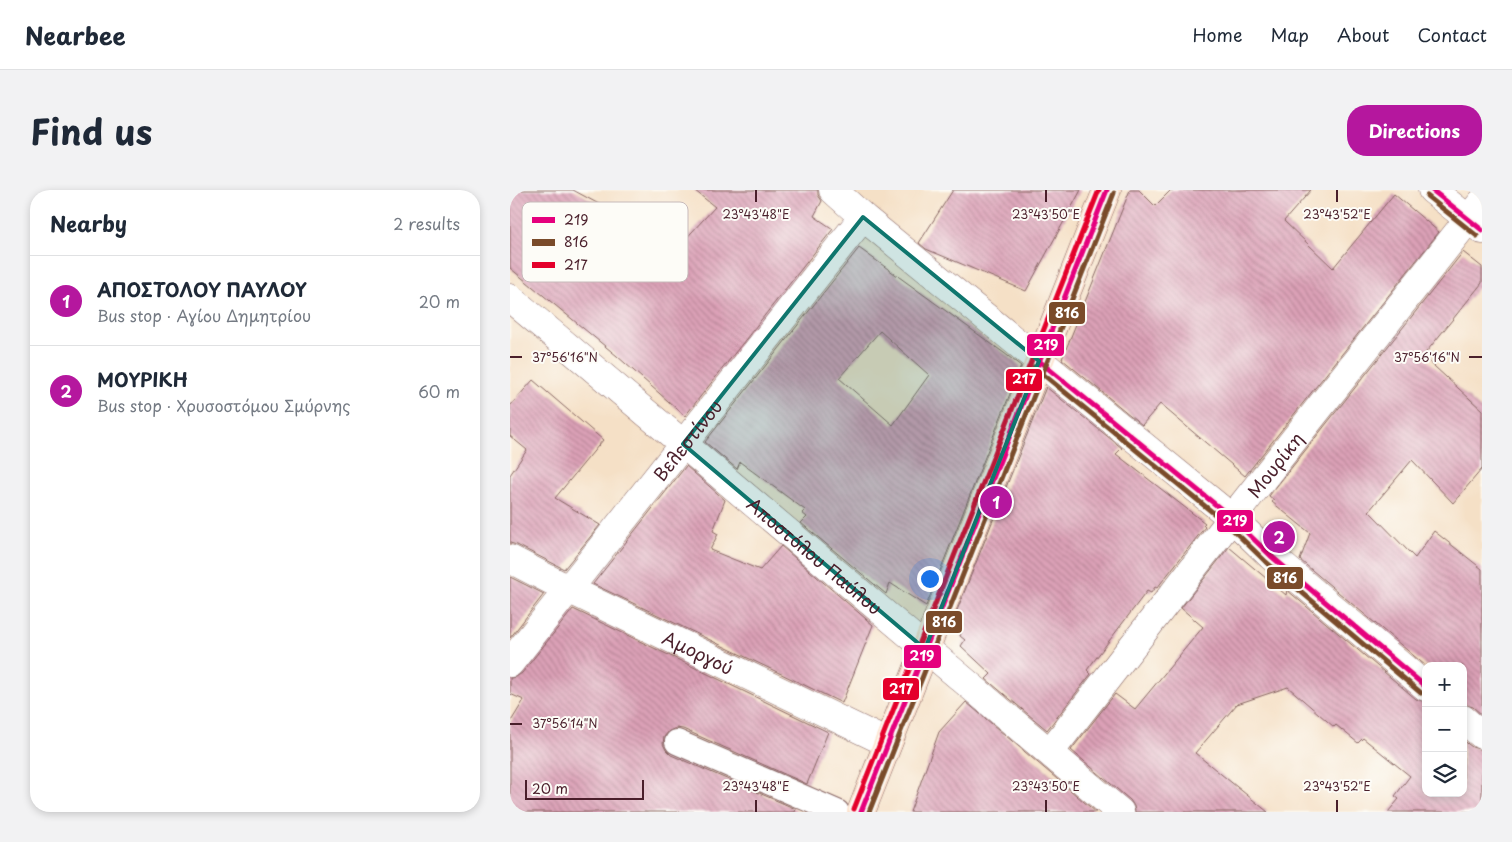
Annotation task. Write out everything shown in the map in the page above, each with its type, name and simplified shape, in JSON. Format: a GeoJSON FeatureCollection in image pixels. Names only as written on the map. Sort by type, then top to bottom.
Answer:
{"type":"FeatureCollection","features":[{"type":"Feature","properties":{"kind":"main road"},"geometry":{"type":"LineString","coordinates":[[861,812],[1107,190]]}},
{"type":"Feature","properties":{"kind":"street"},"geometry":{"type":"LineString","coordinates":[[833,190],[863,217],[1232,518],[1271,556],[1422,684]]}},
{"type":"Feature","properties":{"kind":"street"},"geometry":{"type":"LineString","coordinates":[[1432,190],[1477,217]]}},
{"type":"Feature","properties":{"kind":"street","name":"Βελεστίνου"},"geometry":{"type":"LineString","coordinates":[[510,663],[863,217]]}},
{"type":"Feature","properties":{"kind":"street","name":"Μουρίκη"},"geometry":{"type":"LineString","coordinates":[[1050,752],[1232,518],[1477,217]]}},
{"type":"Feature","properties":{"kind":"street","name":"Αποστόλου Παύλου"},"geometry":{"type":"LineString","coordinates":[[510,298],[1120,812]]}},
{"type":"Feature","properties":{"kind":"street","name":"Αμοργού"},"geometry":{"type":"LineString","coordinates":[[510,559],[568,590],[888,743]]}},
{"type":"Feature","properties":{"kind":"street"},"geometry":{"type":"LineString","coordinates":[[1467,722],[1482,735]]}},
{"type":"Feature","properties":{"kind":"lane"},"geometry":{"type":"LineString","coordinates":[[677,742],[837,812]]}},
{"type":"Feature","properties":{"kind":"highlighted area"},"geometry":{"type":"Polygon","coordinates":[[[863,217],[1039,361],[925,649],[683,444],[863,217]]]}},
{"type":"Feature","properties":{"kind":"building"},"geometry":{"type":"Polygon","coordinates":[[[510,190],[573,190],[595,202],[522,202],[522,278],[510,268],[510,190]]]}},
{"type":"Feature","properties":{"kind":"building"},"geometry":{"type":"Polygon","coordinates":[[[694,190],[818,190],[818,195],[822,201],[814,216],[833,229],[685,416],[617,356],[527,282],[688,282],[688,236],[715,207],[694,190]]]}},
{"type":"Feature","properties":{"kind":"building"},"geometry":{"type":"Polygon","coordinates":[[[953,190],[1081,190],[1026,291],[926,249],[919,243],[953,190]]]}},
{"type":"Feature","properties":{"kind":"building"},"geometry":{"type":"Polygon","coordinates":[[[1130,190],[1139,190],[1155,206],[1171,190],[1311,190],[1284,221],[1333,268],[1394,194],[1439,232],[1245,476],[1160,404],[1142,425],[1062,359],[1130,190]]]}},
{"type":"Feature","properties":{"kind":"building"},"geometry":{"type":"Polygon","coordinates":[[[859,248],[1021,366],[926,606],[890,583],[886,594],[801,523],[807,517],[802,513],[805,510],[740,462],[737,469],[705,442],[859,248]],[[880,331],[839,378],[893,425],[929,375],[880,331]]]}},
{"type":"Feature","properties":{"kind":"building"},"geometry":{"type":"Polygon","coordinates":[[[1463,252],[1482,267],[1482,283],[1423,356],[1482,410],[1482,469],[1453,503],[1412,460],[1369,511],[1415,558],[1434,531],[1482,569],[1482,715],[1473,707],[1467,705],[1467,662],[1422,663],[1300,560],[1310,533],[1272,502],[1274,500],[1269,496],[1463,252]]]}},
{"type":"Feature","properties":{"kind":"building"},"geometry":{"type":"Polygon","coordinates":[[[533,380],[603,440],[555,498],[600,525],[564,569],[510,543],[510,475],[527,450],[510,436],[510,406],[533,380]]]}},
{"type":"Feature","properties":{"kind":"building"},"geometry":{"type":"Polygon","coordinates":[[[1046,387],[1122,448],[1116,454],[1205,523],[1203,525],[1205,527],[1157,588],[1155,587],[1151,593],[1147,591],[1087,670],[1091,674],[1047,730],[986,679],[991,674],[961,646],[965,640],[960,636],[962,630],[952,623],[1046,387]]]}},
{"type":"Feature","properties":{"kind":"building"},"geometry":{"type":"Polygon","coordinates":[[[686,466],[725,500],[713,531],[718,534],[710,550],[760,570],[781,546],[873,625],[842,703],[593,584],[686,466]]]}},
{"type":"Feature","properties":{"kind":"building"},"geometry":{"type":"Polygon","coordinates":[[[1229,547],[1286,595],[1287,590],[1416,699],[1422,701],[1422,797],[1467,797],[1467,743],[1482,750],[1482,812],[1388,812],[1399,799],[1395,796],[1410,776],[1363,738],[1358,743],[1336,725],[1334,727],[1288,687],[1237,704],[1195,753],[1268,812],[1135,812],[1130,800],[1071,750],[1115,694],[1135,709],[1203,627],[1181,608],[1229,547]]]}},
{"type":"Feature","properties":{"kind":"building"},"geometry":{"type":"Polygon","coordinates":[[[510,577],[544,594],[510,638],[510,577]]]}},
{"type":"Feature","properties":{"kind":"building"},"geometry":{"type":"Polygon","coordinates":[[[573,609],[828,732],[807,784],[683,729],[676,728],[669,731],[664,737],[663,744],[671,755],[796,809],[795,812],[510,812],[510,723],[524,700],[510,694],[510,678],[522,673],[573,609]]]}},
{"type":"Feature","properties":{"kind":"building"},"geometry":{"type":"Polygon","coordinates":[[[966,702],[1096,812],[910,812],[939,732],[966,702]]]}},
{"type":"Feature","properties":{"kind":"transit line","name":"217"},"geometry":{"type":"LineString","coordinates":[[854,809],[1099,190]]}},
{"type":"Feature","properties":{"kind":"transit line","name":"219"},"geometry":{"type":"LineString","coordinates":[[861,812],[1107,190]]}},
{"type":"Feature","properties":{"kind":"transit line","name":"219"},"geometry":{"type":"LineString","coordinates":[[1432,190],[1482,230]]}},
{"type":"Feature","properties":{"kind":"transit line","name":"816"},"geometry":{"type":"LineString","coordinates":[[869,812],[1114,193]]}},
{"type":"Feature","properties":{"kind":"transit line","name":"816"},"geometry":{"type":"LineString","coordinates":[[1427,196],[1477,236]]}},
{"type":"Feature","properties":{"kind":"transit line","name":"219"},"geometry":{"type":"LineString","coordinates":[[1039,361],[1232,518],[1271,556],[1422,684]]}},
{"type":"Feature","properties":{"kind":"transit line","name":"816"},"geometry":{"type":"LineString","coordinates":[[1034,367],[1227,524],[1266,562],[1421,693]]}},
{"type":"Feature","properties":{"kind":"place","name":"ΑΠΟΣΤΟΛΟΥ ΠΑΥΛΟΥ"},"geometry":{"type":"Point","coordinates":[996,502]}},
{"type":"Feature","properties":{"kind":"place","name":"ΜΟΥΡΙΚΗ"},"geometry":{"type":"Point","coordinates":[1279,537]}}]}
